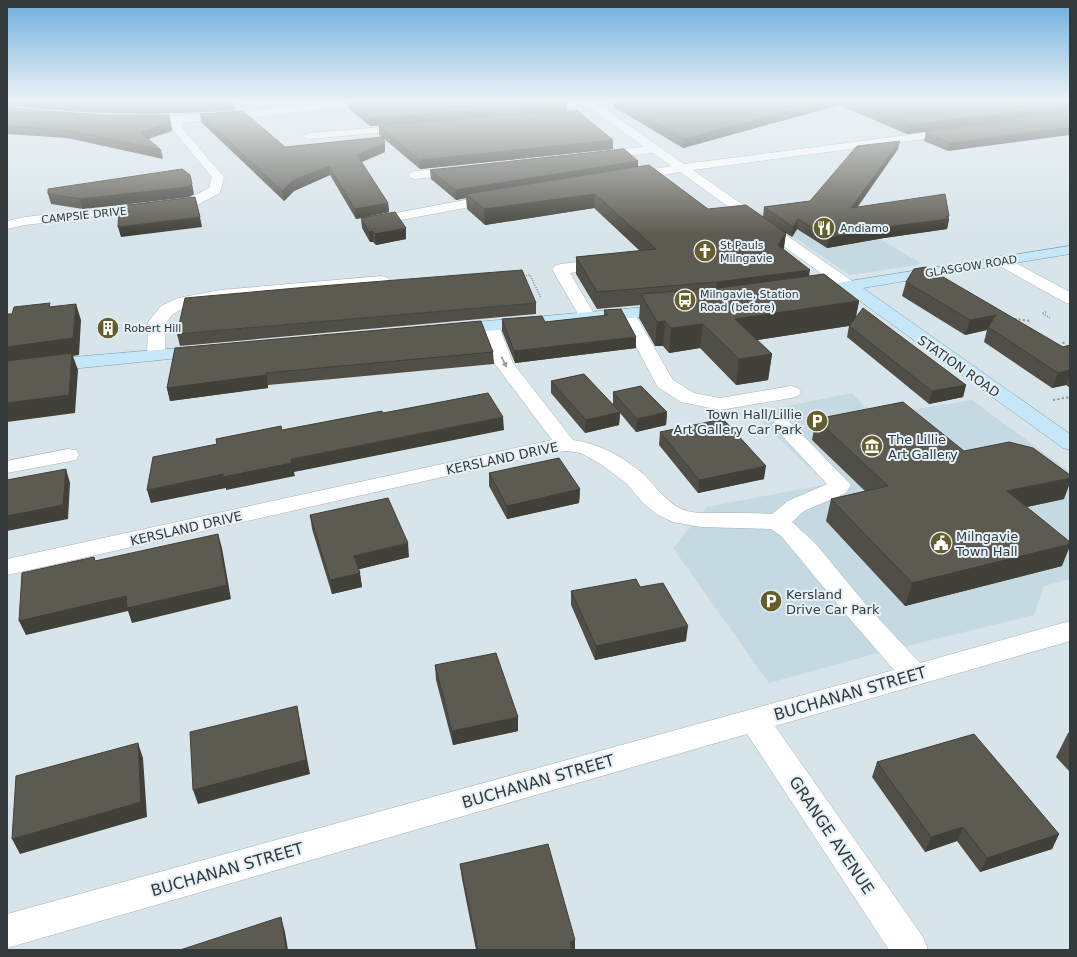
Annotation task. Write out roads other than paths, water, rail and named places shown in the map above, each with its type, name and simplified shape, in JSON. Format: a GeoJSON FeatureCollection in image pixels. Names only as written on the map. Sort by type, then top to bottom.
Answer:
{"type":"FeatureCollection","features":[{"type":"Feature","properties":{"kind":"main road","name":"GLASGOW ROAD"},"geometry":{"type":"LineString","coordinates":[[796,295],[1070,250]]}},
{"type":"Feature","properties":{"kind":"main road","name":"STATION ROAD"},"geometry":{"type":"LineString","coordinates":[[849,286],[1070,444]]}},
{"type":"Feature","properties":{"kind":"main road"},"geometry":{"type":"LineString","coordinates":[[434,331],[686,308]]}},
{"type":"Feature","properties":{"kind":"main road"},"geometry":{"type":"LineString","coordinates":[[7,372],[220,349]]}},
{"type":"Feature","properties":{"kind":"street","name":"CAMPSIE DRIVE"},"geometry":{"type":"LineString","coordinates":[[7,225],[25,221],[192,202],[215,190],[218,177],[191,145]]}},
{"type":"Feature","properties":{"kind":"street"},"geometry":{"type":"LineString","coordinates":[[650,145],[849,286]]}},
{"type":"Feature","properties":{"kind":"street"},"geometry":{"type":"LineString","coordinates":[[620,178],[857,145]]}},
{"type":"Feature","properties":{"kind":"street"},"geometry":{"type":"LineString","coordinates":[[586,157],[655,149]]}},
{"type":"Feature","properties":{"kind":"street"},"geometry":{"type":"LineString","coordinates":[[416,175],[470,169]]}},
{"type":"Feature","properties":{"kind":"street"},"geometry":{"type":"LineString","coordinates":[[362,223],[510,196]]}},
{"type":"Feature","properties":{"kind":"street"},"geometry":{"type":"LineString","coordinates":[[7,216],[25,221]]}},
{"type":"Feature","properties":{"kind":"street"},"geometry":{"type":"LineString","coordinates":[[1001,261],[1070,299]]}},
{"type":"Feature","properties":{"kind":"street"},"geometry":{"type":"LineString","coordinates":[[588,317],[560,269],[623,263]]}},
{"type":"Feature","properties":{"kind":"street"},"geometry":{"type":"LineString","coordinates":[[156,355],[157,322],[168,310],[184,301],[227,294],[382,281]]}},
{"type":"Feature","properties":{"kind":"street"},"geometry":{"type":"LineString","coordinates":[[627,314],[666,384],[688,398],[720,404],[791,392]]}},
{"type":"Feature","properties":{"kind":"street"},"geometry":{"type":"LineString","coordinates":[[490,326],[504,364],[566,445]]}},
{"type":"Feature","properties":{"kind":"street"},"geometry":{"type":"LineString","coordinates":[[782,426],[840,485],[838,488],[796,506],[777,522],[789,531],[806,549],[859,613],[915,675]]}},
{"type":"Feature","properties":{"kind":"street","name":"KERSLAND DRIVE"},"geometry":{"type":"LineString","coordinates":[[7,567],[550,447],[566,445],[586,448],[610,460],[635,479],[651,498],[666,510],[681,517],[701,520],[753,520],[777,522]]}},
{"type":"Feature","properties":{"kind":"street"},"geometry":{"type":"LineString","coordinates":[[7,467],[68,456]]}},
{"type":"Feature","properties":{"kind":"street","name":"BUCHANAN STREET"},"geometry":{"type":"LineString","coordinates":[[7,931],[1070,631]]}},
{"type":"Feature","properties":{"kind":"street","name":"GRANGE AVENUE"},"geometry":{"type":"LineString","coordinates":[[754,720],[910,950]]}},
{"type":"Feature","properties":{"kind":"place","name":"Andiamo"},"geometry":{"type":"Point","coordinates":[824,228]}},
{"type":"Feature","properties":{"kind":"place","name":"St Pauls Milngavie"},"geometry":{"type":"Point","coordinates":[705,251]}},
{"type":"Feature","properties":{"kind":"place","name":"Milngavie, Station Road (before)"},"geometry":{"type":"Point","coordinates":[685,300]}},
{"type":"Feature","properties":{"kind":"place","name":"Robert Hill"},"geometry":{"type":"Point","coordinates":[108,328]}},
{"type":"Feature","properties":{"kind":"place","name":"Town Hall/Lillie Art Gallery Car Park"},"geometry":{"type":"Point","coordinates":[817,421]}},
{"type":"Feature","properties":{"kind":"place","name":"The Lillie Art Gallery"},"geometry":{"type":"Point","coordinates":[872,446]}},
{"type":"Feature","properties":{"kind":"place","name":"Milngavie Town Hall"},"geometry":{"type":"Point","coordinates":[941,543]}},
{"type":"Feature","properties":{"kind":"place","name":"Kersland Drive Car Park"},"geometry":{"type":"Point","coordinates":[771,601]}}]}
